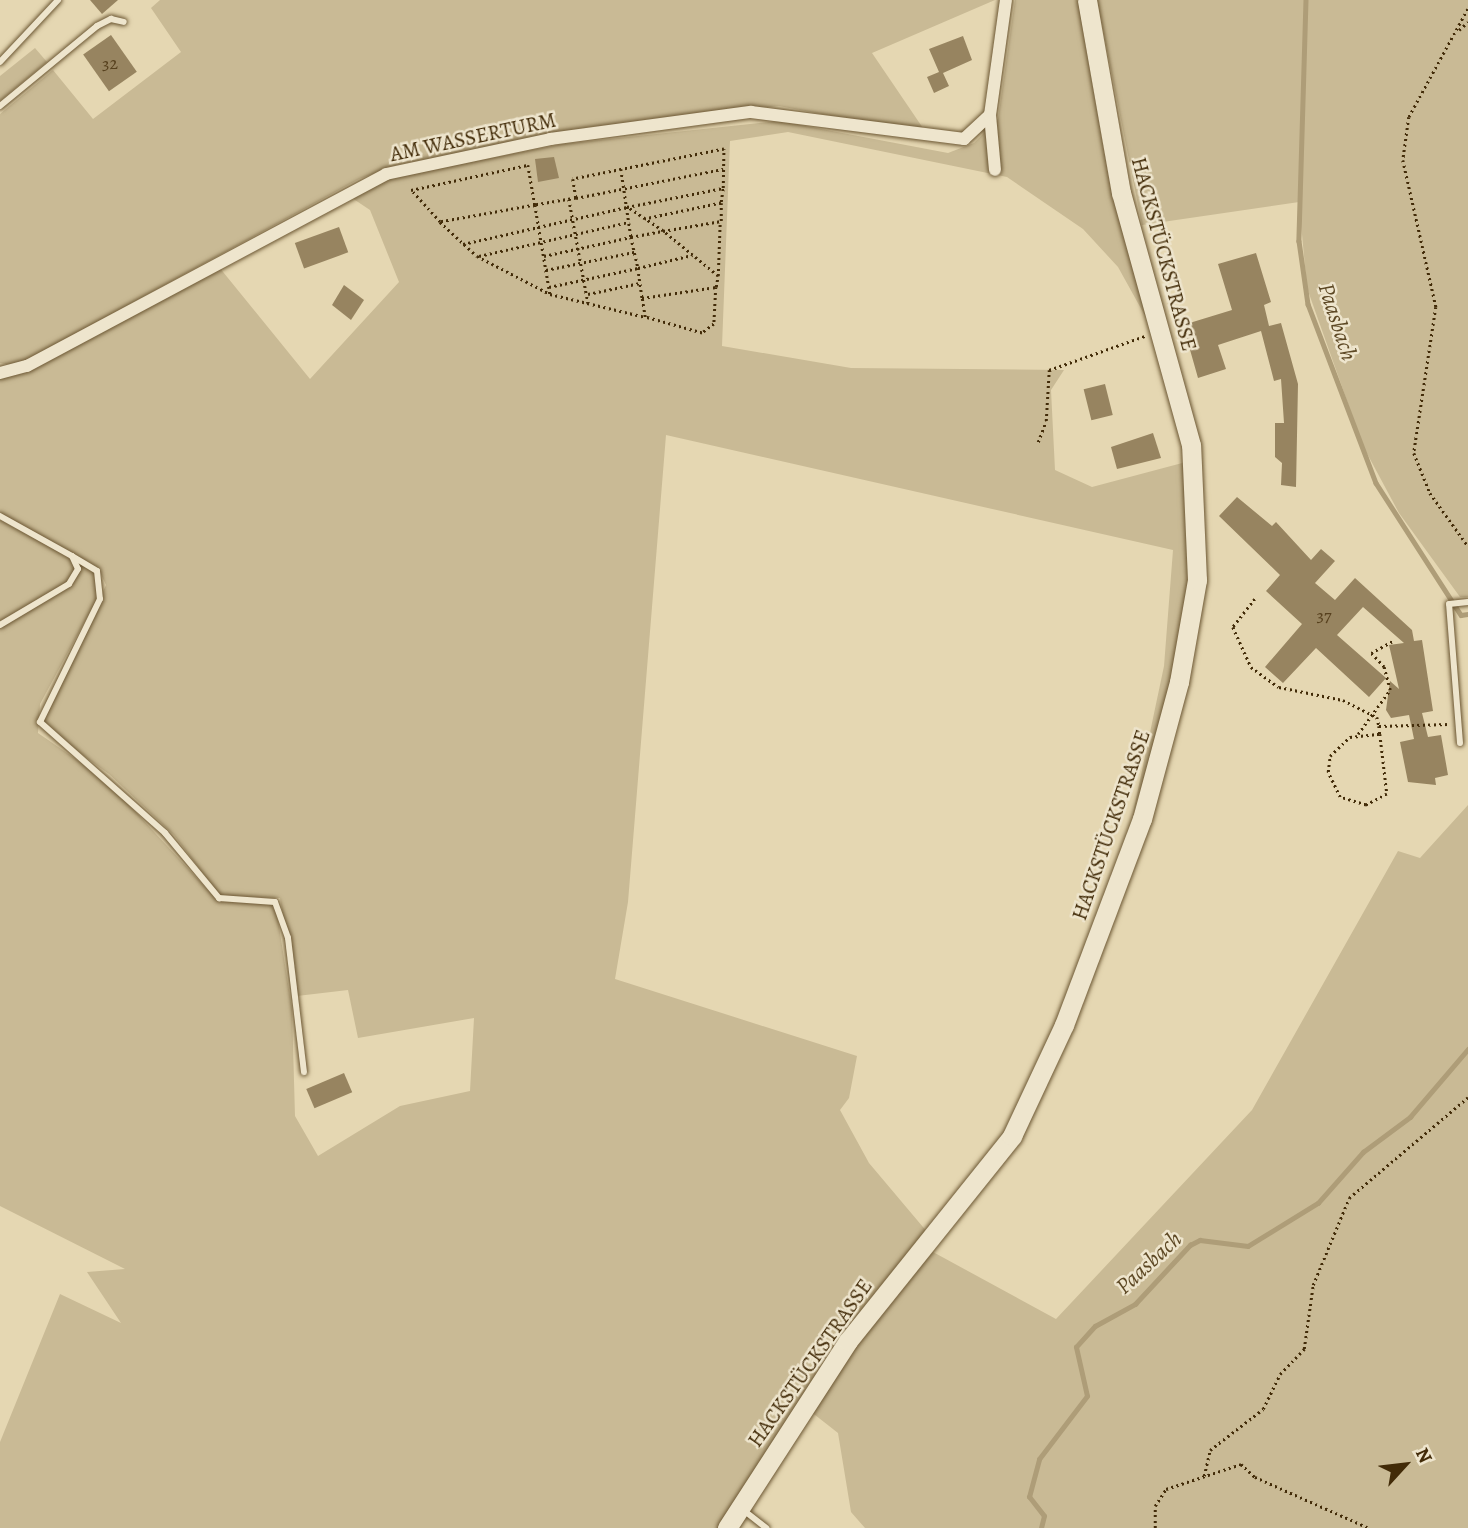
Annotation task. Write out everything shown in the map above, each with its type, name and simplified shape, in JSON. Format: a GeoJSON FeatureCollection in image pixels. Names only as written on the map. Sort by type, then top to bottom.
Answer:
{"type":"FeatureCollection","features":[{"type":"Feature","properties":{"kind":"street"},"geometry":{"type":"LineString","coordinates":[[995,170],[990,116],[1006,0]]}},
{"type":"Feature","properties":{"kind":"street","name":"HACKSTÜCKSTRASSE"},"geometry":{"type":"LineString","coordinates":[[727,1528],[848,1341],[1012,1136],[1063,1025],[1142,819],[1179,682],[1197,580],[1191,445],[1121,193],[1087,0]]}},
{"type":"Feature","properties":{"kind":"street","name":"AM WASSERTURM"},"geometry":{"type":"LineString","coordinates":[[0,373],[27,366],[386,174],[550,139],[712,115],[823,117],[957,142],[990,116]]}},
{"type":"Feature","properties":{"kind":"lane"},"geometry":{"type":"LineString","coordinates":[[0,62],[58,0]]}},
{"type":"Feature","properties":{"kind":"lane"},"geometry":{"type":"LineString","coordinates":[[0,106],[97,26],[111,19],[124,22]]}},
{"type":"Feature","properties":{"kind":"lane"},"geometry":{"type":"LineString","coordinates":[[0,516],[97,571],[100,599],[40,722],[54,740],[106,776],[194,863],[219,898],[275,902],[288,938],[304,1072]]}},
{"type":"Feature","properties":{"kind":"lane"},"geometry":{"type":"LineString","coordinates":[[0,625],[69,584],[78,569],[72,556]]}},
{"type":"Feature","properties":{"kind":"lane"},"geometry":{"type":"LineString","coordinates":[[1460,743],[1449,604],[1467,602]]}},
{"type":"Feature","properties":{"kind":"lane"},"geometry":{"type":"LineString","coordinates":[[740,1507],[766,1528]]}},
{"type":"Feature","properties":{"kind":"path"},"geometry":{"type":"LineString","coordinates":[[1468,9],[1409,117],[1404,160],[1436,307],[1433,358],[1413,425],[1414,453],[1430,493],[1468,546]]}},
{"type":"Feature","properties":{"kind":"path"},"geometry":{"type":"LineString","coordinates":[[1457,32],[1468,22]]}},
{"type":"Feature","properties":{"kind":"path"},"geometry":{"type":"LineString","coordinates":[[550,294],[528,165],[411,190],[440,222],[477,256],[550,294],[702,333],[714,324],[724,149],[573,178],[576,198]]}},
{"type":"Feature","properties":{"kind":"path"},"geometry":{"type":"LineString","coordinates":[[621,169],[645,317]]}},
{"type":"Feature","properties":{"kind":"path"},"geometry":{"type":"LineString","coordinates":[[440,222],[723,169]]}},
{"type":"Feature","properties":{"kind":"path"},"geometry":{"type":"LineString","coordinates":[[463,244],[573,218],[723,188]]}},
{"type":"Feature","properties":{"kind":"path"},"geometry":{"type":"LineString","coordinates":[[569,199],[588,303]]}},
{"type":"Feature","properties":{"kind":"path"},"geometry":{"type":"LineString","coordinates":[[645,219],[721,203]]}},
{"type":"Feature","properties":{"kind":"path"},"geometry":{"type":"LineString","coordinates":[[627,207],[663,231],[718,276]]}},
{"type":"Feature","properties":{"kind":"path"},"geometry":{"type":"LineString","coordinates":[[544,256],[720,221]]}},
{"type":"Feature","properties":{"kind":"path"},"geometry":{"type":"LineString","coordinates":[[477,256],[629,222]]}},
{"type":"Feature","properties":{"kind":"path"},"geometry":{"type":"LineString","coordinates":[[546,270],[634,251]]}},
{"type":"Feature","properties":{"kind":"path"},"geometry":{"type":"LineString","coordinates":[[549,286],[692,255]]}},
{"type":"Feature","properties":{"kind":"path"},"geometry":{"type":"LineString","coordinates":[[588,295],[640,282]]}},
{"type":"Feature","properties":{"kind":"path"},"geometry":{"type":"LineString","coordinates":[[642,298],[716,287]]}},
{"type":"Feature","properties":{"kind":"path"},"geometry":{"type":"LineString","coordinates":[[1038,442],[1046,421],[1049,370],[1161,331]]}},
{"type":"Feature","properties":{"kind":"path"},"geometry":{"type":"LineString","coordinates":[[1255,600],[1233,627],[1251,667],[1279,687],[1371,713],[1379,726],[1380,734],[1387,794],[1366,806],[1340,797],[1328,772],[1338,745],[1358,735],[1380,734]]}},
{"type":"Feature","properties":{"kind":"path"},"geometry":{"type":"LineString","coordinates":[[1358,735],[1371,713],[1390,690],[1384,667],[1371,653],[1394,640]]}},
{"type":"Feature","properties":{"kind":"path"},"geometry":{"type":"LineString","coordinates":[[1379,726],[1459,724]]}},
{"type":"Feature","properties":{"kind":"path"},"geometry":{"type":"LineString","coordinates":[[1204,1476],[1210,1450],[1263,1409],[1280,1374],[1304,1349],[1313,1284],[1349,1198],[1468,1097]]}},
{"type":"Feature","properties":{"kind":"path"},"geometry":{"type":"LineString","coordinates":[[1155,1528],[1155,1506],[1166,1489],[1241,1464],[1255,1477],[1369,1528]]}},
{"type":"Feature","properties":{"kind":"shaded area"},"geometry":{"type":"Polygon","coordinates":[[[160,0],[995,0],[872,53],[927,134],[779,106],[590,127],[397,165],[359,179],[16,366],[0,363],[0,114],[53,70],[93,119],[181,52],[151,8],[160,0]]]}},
{"type":"Feature","properties":{"kind":"shaded area"},"geometry":{"type":"Polygon","coordinates":[[[1015,0],[1080,0],[1103,145],[1154,332],[1118,267],[1083,229],[1007,177],[788,132],[730,141],[722,346],[851,368],[1064,370],[1051,390],[1055,470],[1092,487],[1186,462],[1191,581],[1167,699],[1132,818],[1164,666],[1173,550],[666,435],[628,902],[615,979],[857,1056],[849,1098],[840,1110],[869,1163],[928,1233],[722,1528],[0,1528],[0,1442],[60,1294],[121,1323],[87,1272],[125,1269],[0,1206],[0,627],[71,584],[78,563],[95,572],[98,597],[40,704],[38,733],[106,780],[218,901],[271,905],[277,914],[292,1009],[295,1116],[318,1156],[400,1106],[470,1091],[474,1018],[358,1038],[348,990],[297,996],[280,898],[220,896],[174,835],[109,774],[48,730],[44,719],[106,585],[98,568],[0,514],[0,375],[26,373],[219,267],[310,379],[399,282],[370,210],[349,196],[396,177],[563,144],[779,121],[948,153],[974,143],[998,119],[1015,0]]]}},
{"type":"Feature","properties":{"kind":"shaded area"},"geometry":{"type":"Polygon","coordinates":[[[1097,0],[1468,0],[1468,597],[1460,597],[1399,513],[1363,446],[1307,288],[1299,202],[1142,225],[1097,0]]]}},
{"type":"Feature","properties":{"kind":"shaded area"},"geometry":{"type":"Polygon","coordinates":[[[35,48],[47,62],[0,101],[0,76],[35,48]]]}},
{"type":"Feature","properties":{"kind":"shaded area"},"geometry":{"type":"Polygon","coordinates":[[[0,520],[69,557],[75,568],[68,581],[0,621],[0,520]]]}},
{"type":"Feature","properties":{"kind":"shaded area"},"geometry":{"type":"Polygon","coordinates":[[[1468,805],[1468,1528],[865,1528],[851,1512],[838,1433],[810,1411],[866,1330],[933,1252],[1056,1319],[1252,1110],[1398,851],[1420,858],[1468,805]]]}},
{"type":"Feature","properties":{"kind":"building"},"geometry":{"type":"Polygon","coordinates":[[[90,0],[118,0],[102,14],[90,0]]]}},
{"type":"Feature","properties":{"kind":"building"},"geometry":{"type":"Polygon","coordinates":[[[111,35],[137,72],[109,91],[83,55],[111,35]]]}},
{"type":"Feature","properties":{"kind":"building"},"geometry":{"type":"Polygon","coordinates":[[[963,36],[972,60],[943,73],[949,86],[934,93],[927,77],[939,72],[929,49],[963,36]]]}},
{"type":"Feature","properties":{"kind":"building"},"geometry":{"type":"Polygon","coordinates":[[[554,157],[559,178],[538,182],[535,159],[554,157]]]}},
{"type":"Feature","properties":{"kind":"building"},"geometry":{"type":"Polygon","coordinates":[[[339,227],[348,252],[304,268],[295,243],[339,227]]]}},
{"type":"Feature","properties":{"kind":"building"},"geometry":{"type":"Polygon","coordinates":[[[1256,253],[1271,302],[1264,305],[1269,326],[1281,323],[1298,384],[1296,487],[1281,485],[1282,463],[1275,457],[1275,423],[1284,423],[1281,379],[1274,381],[1261,331],[1218,345],[1226,369],[1198,378],[1183,325],[1232,310],[1218,264],[1256,253]]]}},
{"type":"Feature","properties":{"kind":"building"},"geometry":{"type":"Polygon","coordinates":[[[344,285],[364,300],[351,320],[332,305],[344,285]]]}},
{"type":"Feature","properties":{"kind":"building"},"geometry":{"type":"Polygon","coordinates":[[[1105,384],[1113,415],[1091,420],[1084,389],[1105,384]]]}},
{"type":"Feature","properties":{"kind":"building"},"geometry":{"type":"Polygon","coordinates":[[[1153,433],[1161,458],[1117,469],[1111,447],[1153,433]]]}},
{"type":"Feature","properties":{"kind":"building"},"geometry":{"type":"Polygon","coordinates":[[[1237,497],[1272,526],[1276,522],[1311,560],[1321,549],[1335,561],[1315,583],[1335,600],[1355,578],[1412,630],[1414,641],[1422,640],[1433,711],[1422,713],[1428,737],[1441,735],[1448,775],[1435,778],[1436,785],[1408,782],[1400,742],[1414,739],[1409,715],[1391,718],[1386,710],[1390,681],[1399,689],[1389,645],[1404,643],[1363,607],[1337,635],[1386,678],[1369,697],[1316,648],[1283,683],[1265,667],[1302,624],[1266,591],[1280,575],[1219,516],[1237,497]]]}},
{"type":"Feature","properties":{"kind":"building"},"geometry":{"type":"Polygon","coordinates":[[[344,1073],[352,1092],[314,1108],[306,1089],[344,1073]]]}},
{"type":"Feature","properties":{"kind":"waterway","name":"Paasbach"},"geometry":{"type":"LineString","coordinates":[[1306,0],[1299,241],[1308,304],[1376,483],[1461,615],[1468,614]]}},
{"type":"Feature","properties":{"kind":"waterway","name":"Paasbach"},"geometry":{"type":"LineString","coordinates":[[1041,1528],[1044,1516],[1029,1497],[1039,1459],[1087,1396],[1076,1347],[1095,1326],[1135,1304],[1190,1245],[1200,1240],[1248,1246],[1318,1203],[1363,1152],[1410,1117],[1468,1049]]}}]}
